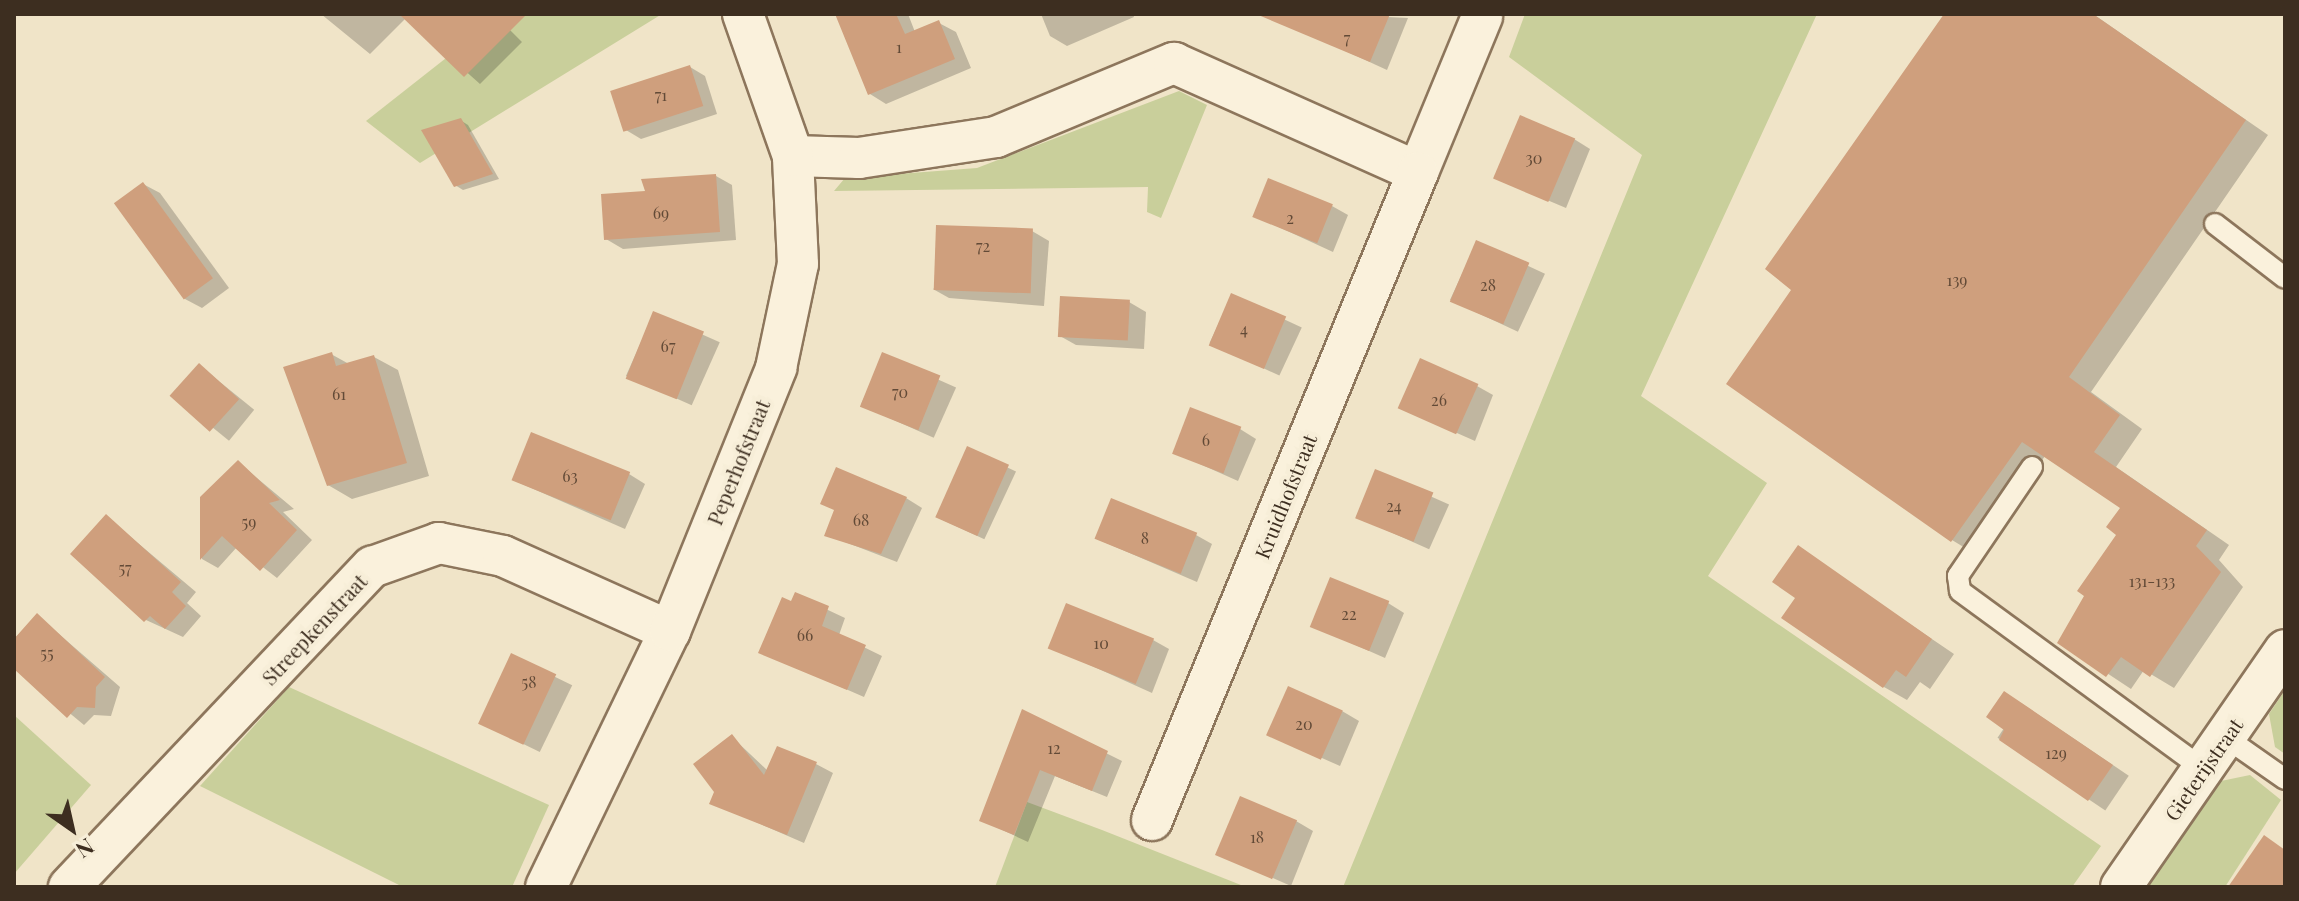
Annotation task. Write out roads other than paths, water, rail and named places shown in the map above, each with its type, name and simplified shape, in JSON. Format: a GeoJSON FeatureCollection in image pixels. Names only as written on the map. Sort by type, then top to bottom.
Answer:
{"type":"FeatureCollection","features":[{"type":"Feature","properties":{"kind":"street","name":"Peperhofstraat"},"geometry":{"type":"LineString","coordinates":[[546,887],[670,631],[776,368],[798,264],[793,156],[743,14]]}},
{"type":"Feature","properties":{"kind":"street","name":"Kruidhofstraat"},"geometry":{"type":"LineString","coordinates":[[1152,820],[1482,17]]}},
{"type":"Feature","properties":{"kind":"street"},"geometry":{"type":"LineString","coordinates":[[793,156],[859,158],[996,137],[1174,63],[1418,172]]}},
{"type":"Feature","properties":{"kind":"street","name":"Streepkenstraat"},"geometry":{"type":"LineString","coordinates":[[69,887],[372,567],[439,543],[503,556],[670,631]]}},
{"type":"Feature","properties":{"kind":"street","name":"Gieterijstraat"},"geometry":{"type":"LineString","coordinates":[[2121,887],[2285,650]]}},
{"type":"Feature","properties":{"kind":"lane"},"geometry":{"type":"LineString","coordinates":[[2215,224],[2285,278]]}},
{"type":"Feature","properties":{"kind":"lane"},"geometry":{"type":"LineString","coordinates":[[2032,467],[1958,576],[1960,591],[2214,753],[2285,779]]}}]}
